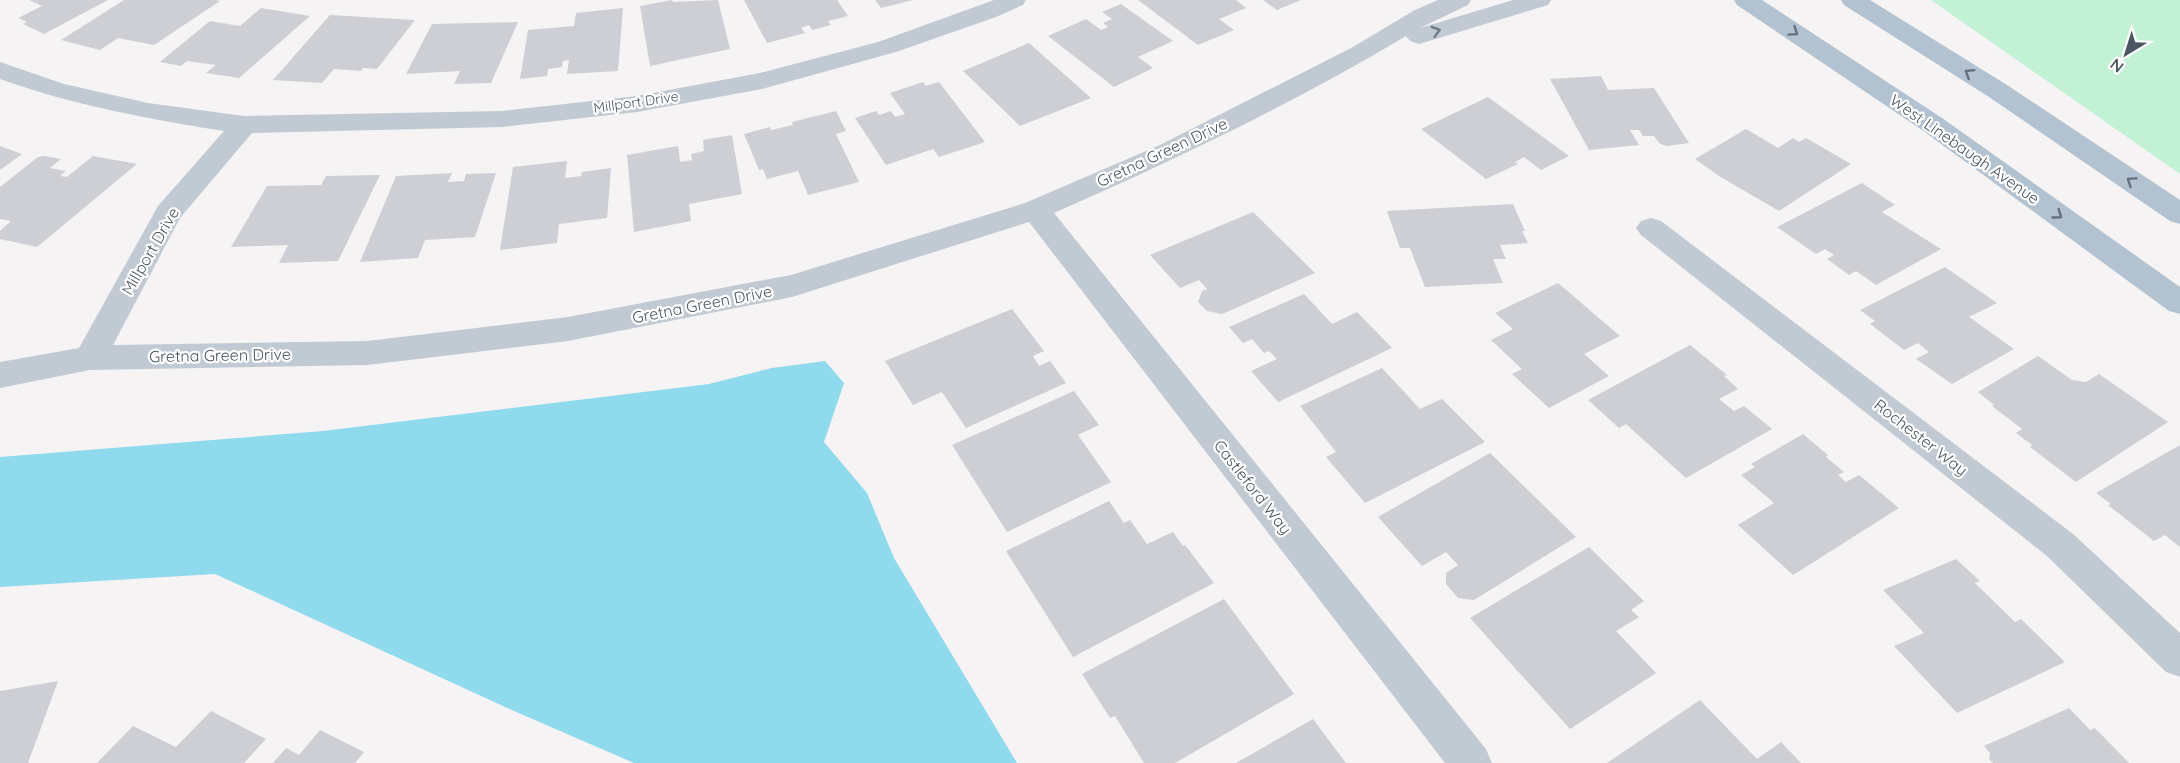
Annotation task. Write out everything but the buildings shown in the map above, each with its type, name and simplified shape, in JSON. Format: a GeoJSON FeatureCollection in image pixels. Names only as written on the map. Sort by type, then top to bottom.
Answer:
{"type":"FeatureCollection","features":[{"type":"Feature","properties":{"kind":"main road","name":"West Linebaugh Avenue"},"geometry":{"type":"LineString","coordinates":[[1746,0],[1932,124],[2180,303]]}},
{"type":"Feature","properties":{"kind":"main road"},"geometry":{"type":"LineString","coordinates":[[1853,0],[1998,92],[2180,214]]}},
{"type":"Feature","properties":{"kind":"street","name":"Millport Drive"},"geometry":{"type":"LineString","coordinates":[[0,70],[57,90],[137,109],[244,125],[502,119],[637,104],[762,81],[887,47],[987,12],[1014,0]]}},
{"type":"Feature","properties":{"kind":"street","name":"Gretna Green Drive"},"geometry":{"type":"LineString","coordinates":[[0,375],[90,357],[367,353],[568,329],[792,286],[1035,210],[1170,151],[1360,53],[1424,15],[1459,0]]}},
{"type":"Feature","properties":{"kind":"street","name":"Gretna Green Drive"},"geometry":{"type":"LineString","coordinates":[[1360,53],[1539,0]]}},
{"type":"Feature","properties":{"kind":"street","name":"Millport Drive"},"geometry":{"type":"LineString","coordinates":[[90,357],[168,213],[244,125]]}},
{"type":"Feature","properties":{"kind":"street","name":"Castleford Way"},"geometry":{"type":"LineString","coordinates":[[1035,210],[1471,763]]}},
{"type":"Feature","properties":{"kind":"street","name":"Rochester Way"},"geometry":{"type":"LineString","coordinates":[[1651,228],[2060,545],[2180,659]]}},
{"type":"Feature","properties":{"kind":"green space"},"geometry":{"type":"Polygon","coordinates":[[[1931,0],[2180,0],[2180,174],[1931,0]]]}},
{"type":"Feature","properties":{"kind":"water"},"geometry":{"type":"Polygon","coordinates":[[[825,361],[844,383],[824,442],[867,493],[894,558],[1017,763],[634,763],[514,711],[215,574],[0,587],[0,457],[323,431],[709,384],[772,368],[825,361]]]}}]}
